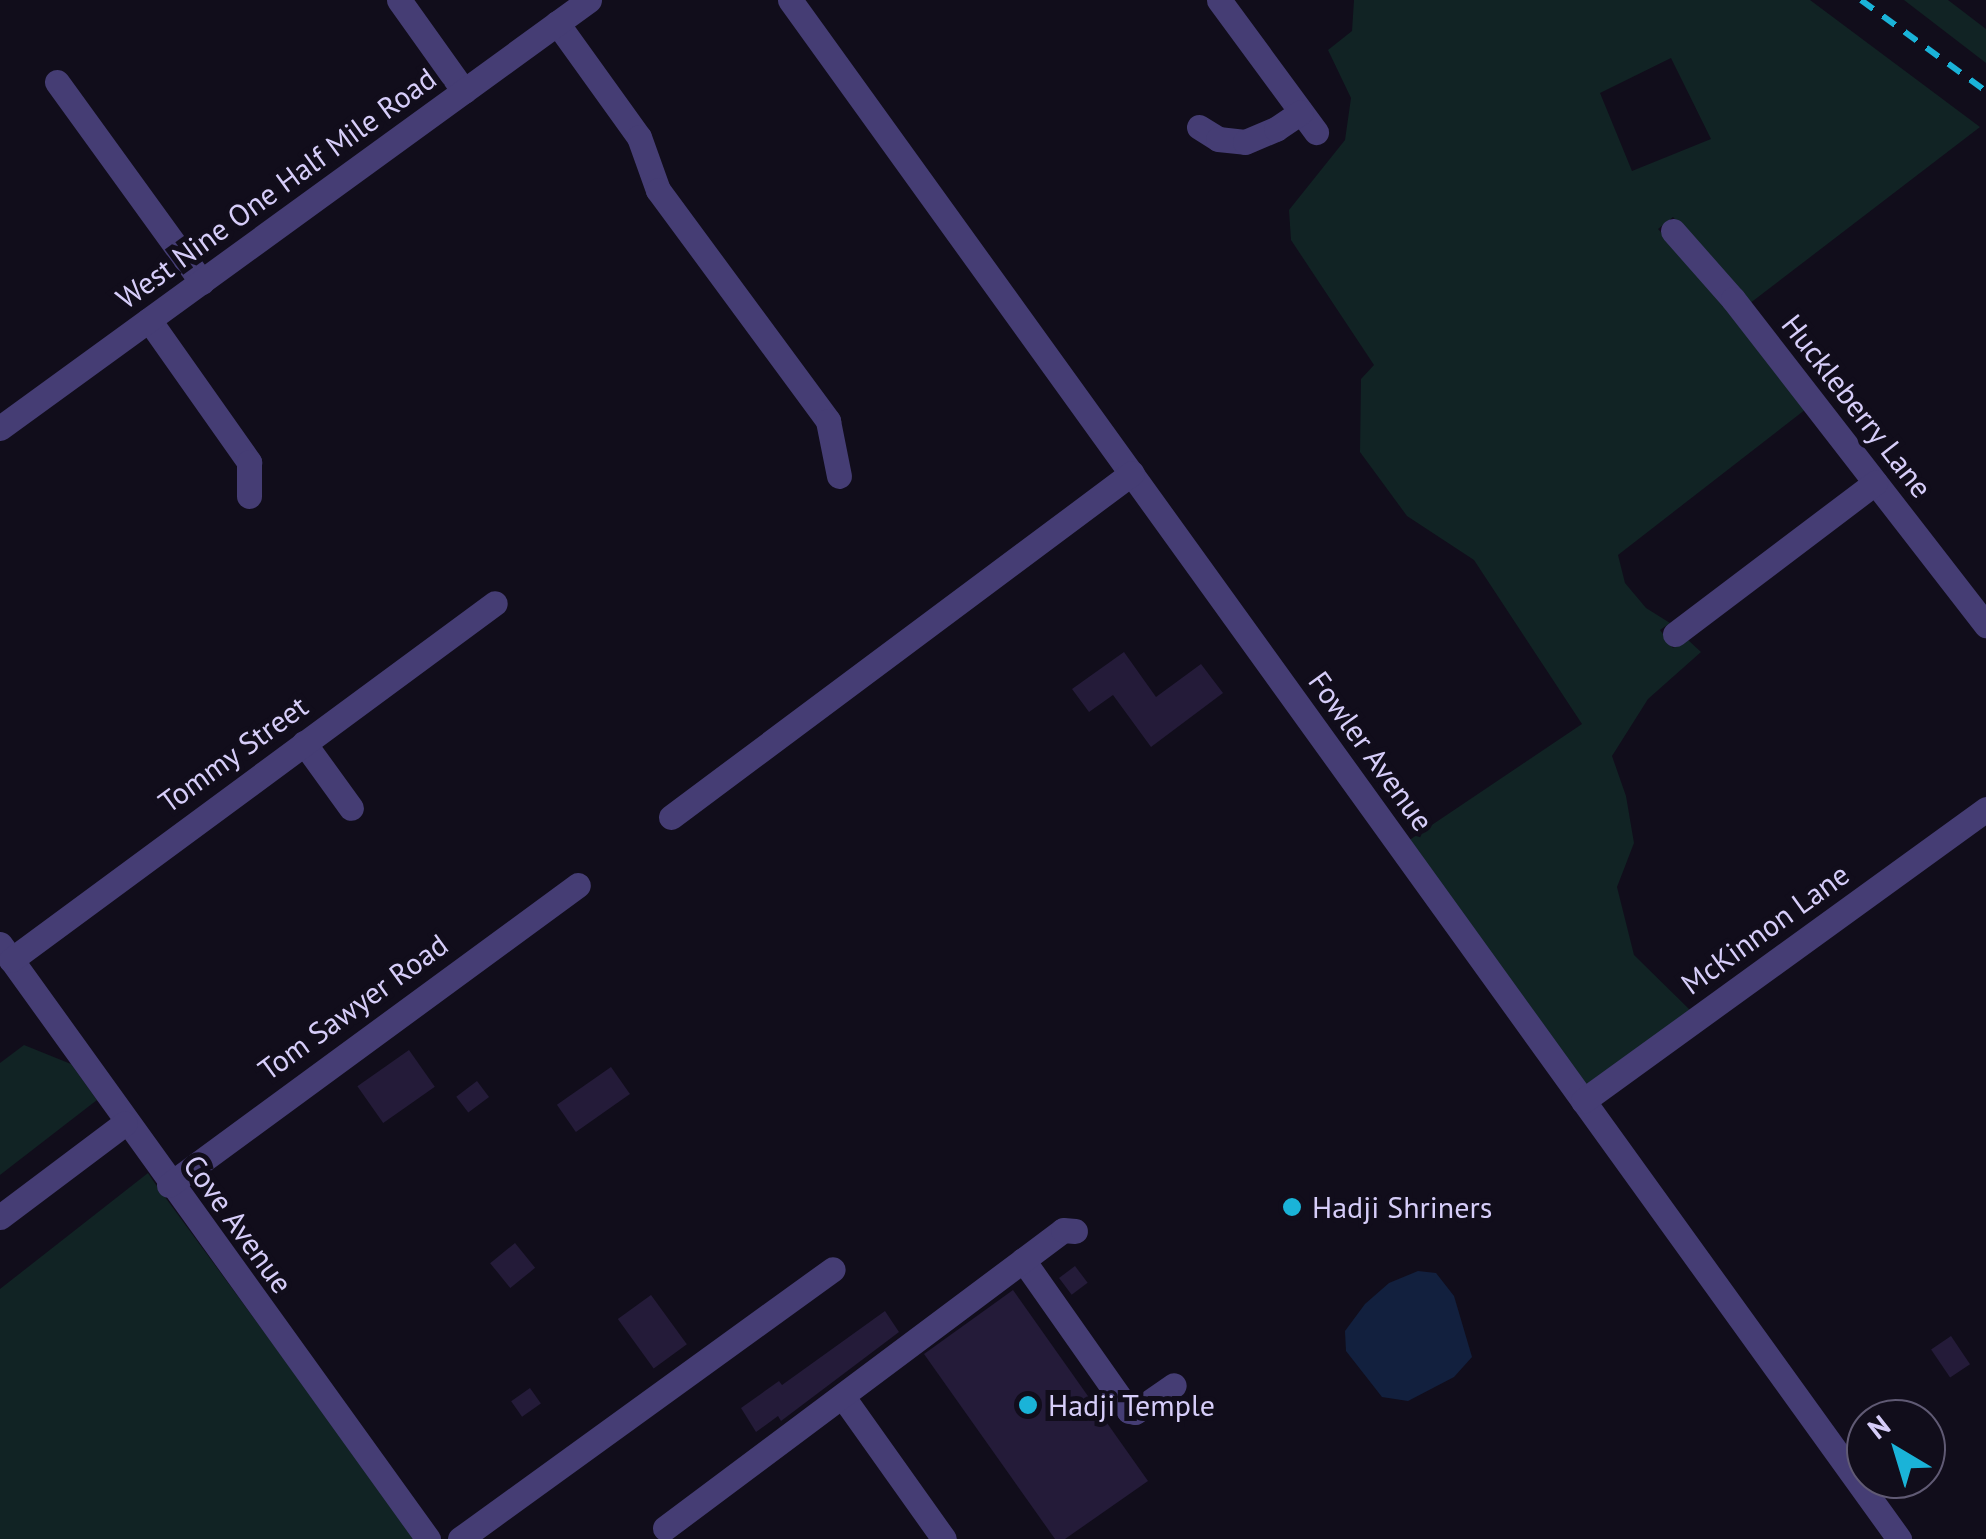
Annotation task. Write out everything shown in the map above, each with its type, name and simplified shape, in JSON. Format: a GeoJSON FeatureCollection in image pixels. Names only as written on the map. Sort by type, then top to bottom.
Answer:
{"type":"FeatureCollection","features":[{"type":"Feature","properties":{"kind":"street"},"geometry":{"type":"LineString","coordinates":[[399,0],[464,91]]}},
{"type":"Feature","properties":{"kind":"street","name":"West Nine One Half Mile Road"},"geometry":{"type":"LineString","coordinates":[[0,428],[589,0]]}},
{"type":"Feature","properties":{"kind":"street","name":"Fowler Avenue"},"geometry":{"type":"LineString","coordinates":[[790,0],[1899,1539]]}},
{"type":"Feature","properties":{"kind":"street"},"geometry":{"type":"LineString","coordinates":[[1200,126],[1218,138],[1245,142],[1308,122],[1220,0]]}},
{"type":"Feature","properties":{"kind":"street"},"geometry":{"type":"LineString","coordinates":[[557,23],[626,116],[649,160],[658,190],[828,421],[839,476]]}},
{"type":"Feature","properties":{"kind":"street"},"geometry":{"type":"LineString","coordinates":[[57,82],[202,282]]}},
{"type":"Feature","properties":{"kind":"street","name":"Huckleberry Lane"},"geometry":{"type":"LineString","coordinates":[[1673,231],[1733,298],[1986,625]]}},
{"type":"Feature","properties":{"kind":"street"},"geometry":{"type":"LineString","coordinates":[[149,320],[240,446],[252,470],[249,496]]}},
{"type":"Feature","properties":{"kind":"street"},"geometry":{"type":"LineString","coordinates":[[671,817],[1132,474]]}},
{"type":"Feature","properties":{"kind":"street"},"geometry":{"type":"LineString","coordinates":[[1675,634],[1876,482]]}},
{"type":"Feature","properties":{"kind":"street","name":"Tommy Street"},"geometry":{"type":"LineString","coordinates":[[5,952],[304,743],[495,603]]}},
{"type":"Feature","properties":{"kind":"street"},"geometry":{"type":"LineString","coordinates":[[304,743],[351,808]]}},
{"type":"Feature","properties":{"kind":"street","name":"McKinnon Lane"},"geometry":{"type":"LineString","coordinates":[[1583,1102],[1986,809]]}},
{"type":"Feature","properties":{"kind":"street","name":"Tom Sawyer Road"},"geometry":{"type":"LineString","coordinates":[[169,1185],[578,885]]}},
{"type":"Feature","properties":{"kind":"street","name":"Cove Avenue"},"geometry":{"type":"LineString","coordinates":[[5,952],[169,1185],[428,1539]]}},
{"type":"Feature","properties":{"kind":"street"},"geometry":{"type":"LineString","coordinates":[[0,1216],[125,1123]]}},
{"type":"Feature","properties":{"kind":"street"},"geometry":{"type":"LineString","coordinates":[[664,1535],[1063,1230],[1075,1231]]}},
{"type":"Feature","properties":{"kind":"street"},"geometry":{"type":"LineString","coordinates":[[1023,1260],[1129,1410],[1135,1412],[1174,1385]]}},
{"type":"Feature","properties":{"kind":"street"},"geometry":{"type":"LineString","coordinates":[[460,1539],[833,1269]]}},
{"type":"Feature","properties":{"kind":"street"},"geometry":{"type":"LineString","coordinates":[[843,1397],[944,1539]]}},
{"type":"Feature","properties":{"kind":"shaded area"},"geometry":{"type":"Polygon","coordinates":[[[1354,0],[1810,0],[1980,127],[1749,304],[1673,217],[1658,229],[1725,305],[1806,409],[1618,555],[1625,583],[1646,608],[1670,623],[1660,630],[1673,648],[1687,639],[1701,652],[1648,699],[1612,756],[1626,796],[1634,843],[1617,887],[1634,955],[1690,1010],[1584,1086],[1408,841],[1582,724],[1474,560],[1407,516],[1360,452],[1361,379],[1374,365],[1291,240],[1289,210],[1345,140],[1351,98],[1328,50],[1352,31],[1354,0]],[[1671,58],[1600,93],[1632,171],[1711,139],[1671,58]]]}},
{"type":"Feature","properties":{"kind":"shaded area"},"geometry":{"type":"Polygon","coordinates":[[[1904,0],[1948,0],[1986,29],[1986,63],[1904,0]]]}},
{"type":"Feature","properties":{"kind":"shaded area"},"geometry":{"type":"Polygon","coordinates":[[[24,1045],[71,1064],[97,1100],[0,1175],[0,1063],[24,1045]]]}},
{"type":"Feature","properties":{"kind":"shaded area"},"geometry":{"type":"Polygon","coordinates":[[[148,1173],[416,1539],[0,1539],[0,1289],[148,1173]]]}},
{"type":"Feature","properties":{"kind":"water"},"geometry":{"type":"Polygon","coordinates":[[[1418,1271],[1436,1273],[1454,1296],[1472,1357],[1454,1377],[1408,1401],[1382,1397],[1346,1351],[1345,1331],[1365,1304],[1389,1283],[1418,1271]]]}},
{"type":"Feature","properties":{"kind":"building"},"geometry":{"type":"Polygon","coordinates":[[[1124,652],[1156,697],[1201,664],[1223,693],[1151,747],[1113,695],[1089,712],[1072,689],[1124,652]]]}},
{"type":"Feature","properties":{"kind":"building"},"geometry":{"type":"Polygon","coordinates":[[[409,1050],[435,1087],[383,1123],[357,1086],[409,1050]]]}},
{"type":"Feature","properties":{"kind":"building"},"geometry":{"type":"Polygon","coordinates":[[[611,1067],[630,1094],[576,1132],[557,1105],[611,1067]]]}},
{"type":"Feature","properties":{"kind":"building"},"geometry":{"type":"Polygon","coordinates":[[[477,1081],[489,1097],[468,1113],[456,1097],[477,1081]]]}},
{"type":"Feature","properties":{"kind":"building"},"geometry":{"type":"Polygon","coordinates":[[[515,1243],[535,1268],[510,1288],[490,1263],[515,1243]]]}},
{"type":"Feature","properties":{"kind":"building"},"geometry":{"type":"Polygon","coordinates":[[[1075,1266],[1088,1283],[1072,1295],[1059,1278],[1075,1266]]]}},
{"type":"Feature","properties":{"kind":"building","name":"Hadji Temple"},"geometry":{"type":"Polygon","coordinates":[[[1013,1290],[1148,1481],[1065,1539],[1055,1539],[924,1354],[1013,1290]]]}},
{"type":"Feature","properties":{"kind":"building"},"geometry":{"type":"Polygon","coordinates":[[[651,1295],[687,1344],[654,1368],[618,1319],[651,1295]]]}},
{"type":"Feature","properties":{"kind":"building"},"geometry":{"type":"Polygon","coordinates":[[[885,1311],[899,1332],[781,1421],[778,1416],[756,1432],[741,1408],[779,1381],[782,1385],[885,1311]]]}},
{"type":"Feature","properties":{"kind":"building"},"geometry":{"type":"Polygon","coordinates":[[[1951,1336],[1970,1364],[1950,1378],[1931,1349],[1951,1336]]]}},
{"type":"Feature","properties":{"kind":"building"},"geometry":{"type":"Polygon","coordinates":[[[530,1388],[541,1404],[522,1417],[511,1401],[530,1388]]]}},
{"type":"Feature","properties":{"kind":"railway"},"geometry":{"type":"LineString","coordinates":[[1861,0],[1986,91]]}},
{"type":"Feature","properties":{"kind":"place","name":"Hadji Shriners"},"geometry":{"type":"Point","coordinates":[1292,1207]}},
{"type":"Feature","properties":{"kind":"place","name":"Hadji Temple"},"geometry":{"type":"Point","coordinates":[1028,1405]}}]}
